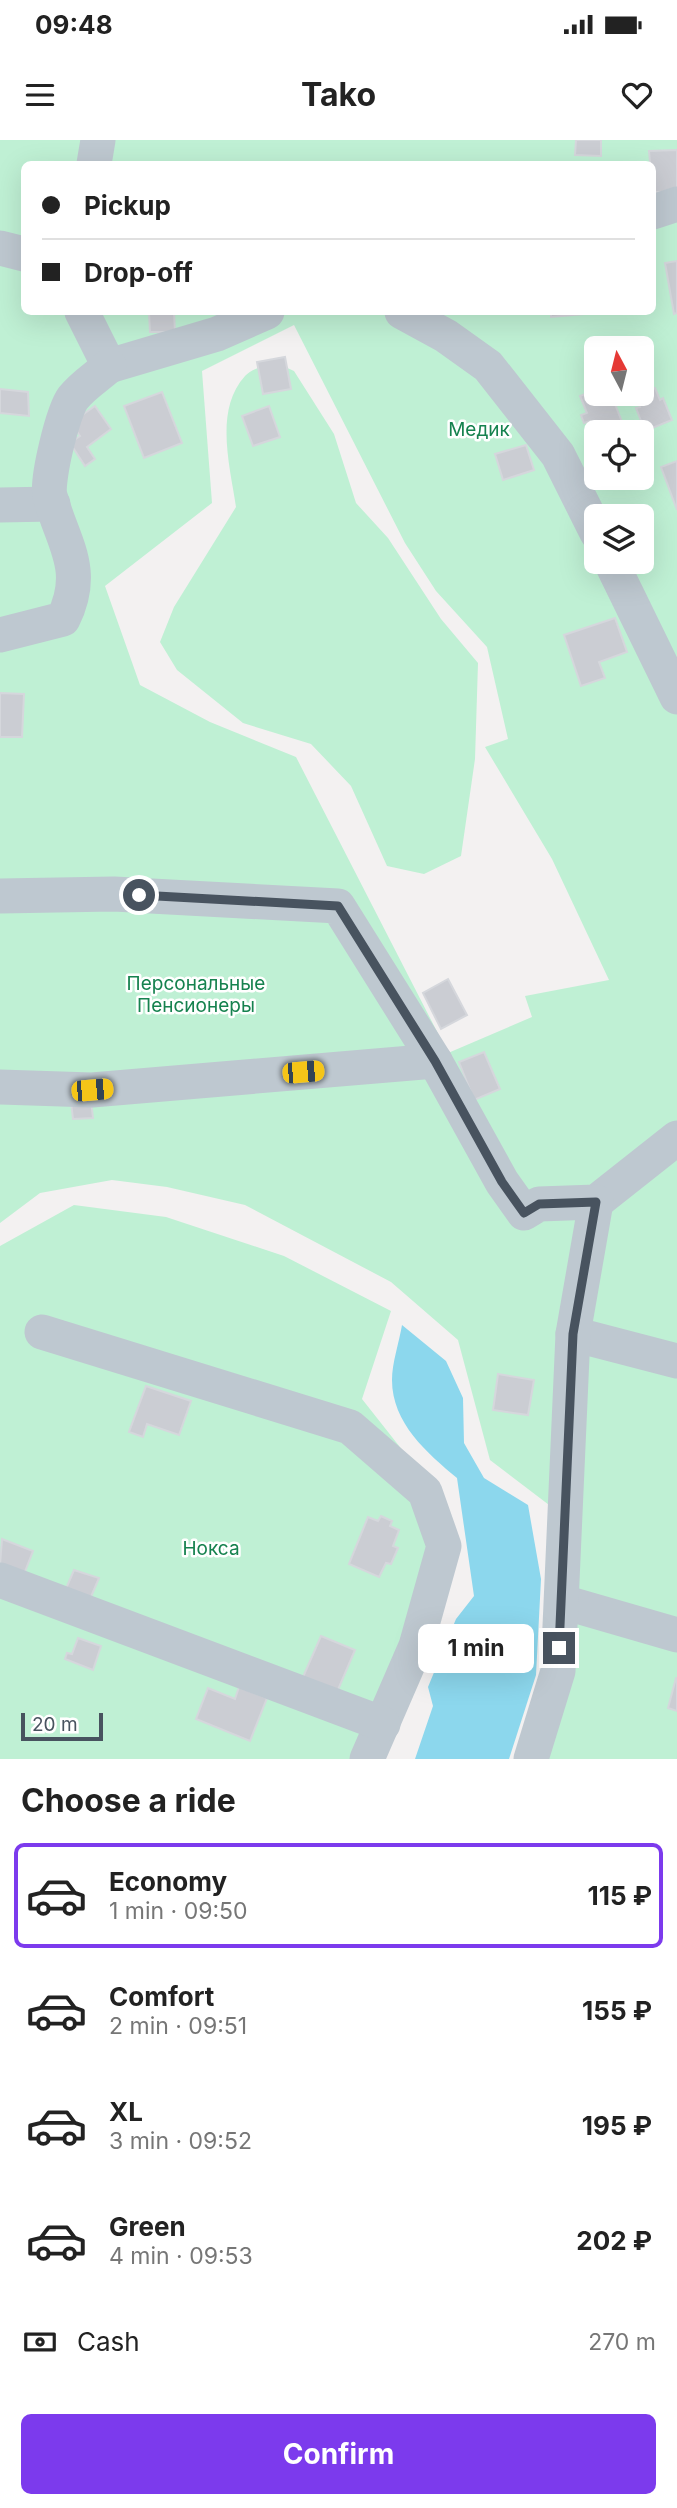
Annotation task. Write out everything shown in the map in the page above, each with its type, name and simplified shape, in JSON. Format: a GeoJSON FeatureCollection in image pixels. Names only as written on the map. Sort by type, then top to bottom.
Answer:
{"type":"FeatureCollection","features":[{"type":"Feature","properties":{"kind":"lane"},"geometry":{"type":"LineString","coordinates":[[94,161],[98,140]]}},
{"type":"Feature","properties":{"kind":"lane"},"geometry":{"type":"LineString","coordinates":[[656,211],[677,204]]}},
{"type":"Feature","properties":{"kind":"lane"},"geometry":{"type":"LineString","coordinates":[[0,248],[21,253]]}},
{"type":"Feature","properties":{"kind":"lane"},"geometry":{"type":"LineString","coordinates":[[84,315],[109,366]]}},
{"type":"Feature","properties":{"kind":"lane"},"geometry":{"type":"LineString","coordinates":[[0,635],[63,619],[74,598],[70,548],[49,493],[59,438],[72,398],[109,366],[217,334],[260,315]]}},
{"type":"Feature","properties":{"kind":"lane"},"geometry":{"type":"LineString","coordinates":[[408,315],[446,336],[488,366],[558,455],[584,507]]}},
{"type":"Feature","properties":{"kind":"lane"},"geometry":{"type":"LineString","coordinates":[[0,505],[53,504]]}},
{"type":"Feature","properties":{"kind":"lane"},"geometry":{"type":"LineString","coordinates":[[617,574],[677,696]]}},
{"type":"Feature","properties":{"kind":"lane"},"geometry":{"type":"LineString","coordinates":[[0,896],[114,894],[338,906],[435,1061],[502,1182],[524,1213],[539,1204],[596,1202],[677,1138]]}},
{"type":"Feature","properties":{"kind":"lane"},"geometry":{"type":"LineString","coordinates":[[0,1087],[92,1090],[435,1061]]}},
{"type":"Feature","properties":{"kind":"lane"},"geometry":{"type":"LineString","coordinates":[[531,1759],[558,1671],[573,1334],[596,1202]]}},
{"type":"Feature","properties":{"kind":"lane"},"geometry":{"type":"LineString","coordinates":[[42,1332],[350,1427],[425,1492],[444,1546],[416,1646],[367,1759]]}},
{"type":"Feature","properties":{"kind":"lane"},"geometry":{"type":"LineString","coordinates":[[573,1334],[677,1361]]}},
{"type":"Feature","properties":{"kind":"lane"},"geometry":{"type":"LineString","coordinates":[[0,1580],[383,1724]]}},
{"type":"Feature","properties":{"kind":"lane"},"geometry":{"type":"LineString","coordinates":[[562,1602],[677,1635]]}},
{"type":"Feature","properties":{"kind":"green space"},"geometry":{"type":"Polygon","coordinates":[[[0,140],[677,140],[677,1759],[523,1759],[555,1662],[553,1508],[490,1460],[458,1340],[391,1282],[245,1205],[167,1187],[112,1180],[40,1193],[0,1223],[0,140]],[[294,325],[202,371],[212,503],[105,586],[140,685],[210,722],[296,757],[448,1053],[532,1017],[525,996],[609,980],[552,859],[485,747],[508,739],[487,647],[436,591],[405,543],[294,325]]]}},
{"type":"Feature","properties":{"kind":"green space"},"geometry":{"type":"Polygon","coordinates":[[[274,362],[294,371],[334,434],[356,503],[388,538],[441,619],[478,663],[475,759],[461,856],[424,874],[387,866],[351,786],[311,744],[243,723],[177,670],[160,642],[174,607],[236,507],[227,439],[227,422],[235,390],[245,376],[274,362]]]}},
{"type":"Feature","properties":{"kind":"green space","name":"Нокса"},"geometry":{"type":"Polygon","coordinates":[[[74,1205],[166,1217],[284,1256],[391,1311],[362,1399],[437,1494],[385,1759],[0,1759],[0,1246],[74,1205]]]}},
{"type":"Feature","properties":{"kind":"water"},"geometry":{"type":"Polygon","coordinates":[[[402,1325],[446,1361],[463,1398],[464,1443],[484,1478],[528,1505],[541,1579],[536,1675],[509,1759],[415,1759],[433,1706],[428,1687],[456,1619],[474,1596],[457,1478],[413,1436],[398,1410],[394,1396],[392,1373],[402,1325]]]}},
{"type":"Feature","properties":{"kind":"building"},"geometry":{"type":"Polygon","coordinates":[[[576,140],[601,140],[601,156],[575,155],[576,140]]]}},
{"type":"Feature","properties":{"kind":"building"},"geometry":{"type":"Polygon","coordinates":[[[677,150],[677,192],[656,192],[656,161],[650,161],[649,151],[677,150]]]}},
{"type":"Feature","properties":{"kind":"building"},"geometry":{"type":"Polygon","coordinates":[[[677,261],[677,313],[674,314],[665,263],[677,261]]]}},
{"type":"Feature","properties":{"kind":"building"},"geometry":{"type":"Polygon","coordinates":[[[149,315],[174,315],[175,332],[150,332],[149,315]]]}},
{"type":"Feature","properties":{"kind":"building"},"geometry":{"type":"Polygon","coordinates":[[[285,357],[291,389],[263,394],[257,362],[285,357]]]}},
{"type":"Feature","properties":{"kind":"building"},"geometry":{"type":"Polygon","coordinates":[[[654,388],[660,400],[663,398],[672,420],[654,427],[654,420],[641,420],[636,408],[654,406],[654,388]]]}},
{"type":"Feature","properties":{"kind":"building"},"geometry":{"type":"Polygon","coordinates":[[[0,389],[28,392],[29,416],[0,413],[0,389]]]}},
{"type":"Feature","properties":{"kind":"building"},"geometry":{"type":"Polygon","coordinates":[[[162,392],[182,443],[144,458],[124,406],[162,392]]]}},
{"type":"Feature","properties":{"kind":"building"},"geometry":{"type":"Polygon","coordinates":[[[95,406],[111,429],[87,447],[95,459],[85,466],[70,443],[80,436],[71,423],[95,406]]]}},
{"type":"Feature","properties":{"kind":"building"},"geometry":{"type":"Polygon","coordinates":[[[269,406],[280,437],[253,446],[242,416],[269,406]]]}},
{"type":"Feature","properties":{"kind":"building"},"geometry":{"type":"Polygon","coordinates":[[[584,406],[616,406],[621,420],[584,420],[584,423],[581,415],[587,413],[584,406]]]}},
{"type":"Feature","properties":{"kind":"building"},"geometry":{"type":"Polygon","coordinates":[[[526,445],[534,470],[503,480],[495,454],[526,445]]]}},
{"type":"Feature","properties":{"kind":"building"},"geometry":{"type":"Polygon","coordinates":[[[677,461],[677,510],[661,467],[677,461]]]}},
{"type":"Feature","properties":{"kind":"building"},"geometry":{"type":"Polygon","coordinates":[[[615,618],[627,652],[599,662],[605,678],[581,686],[564,635],[615,618]]]}},
{"type":"Feature","properties":{"kind":"building"},"geometry":{"type":"Polygon","coordinates":[[[0,693],[24,694],[22,737],[0,737],[0,693]]]}},
{"type":"Feature","properties":{"kind":"building"},"geometry":{"type":"Polygon","coordinates":[[[448,979],[467,1015],[441,1029],[423,993],[448,979]]]}},
{"type":"Feature","properties":{"kind":"building"},"geometry":{"type":"Polygon","coordinates":[[[484,1052],[500,1089],[474,1100],[459,1062],[484,1052]]]}},
{"type":"Feature","properties":{"kind":"building"},"geometry":{"type":"Polygon","coordinates":[[[91,1101],[93,1118],[73,1119],[71,1102],[91,1101]]]}},
{"type":"Feature","properties":{"kind":"building"},"geometry":{"type":"Polygon","coordinates":[[[498,1374],[534,1380],[528,1415],[493,1410],[498,1374]]]}},
{"type":"Feature","properties":{"kind":"building"},"geometry":{"type":"Polygon","coordinates":[[[146,1386],[191,1401],[179,1435],[147,1424],[143,1437],[129,1432],[146,1386]]]}},
{"type":"Feature","properties":{"kind":"building"},"geometry":{"type":"Polygon","coordinates":[[[381,1516],[392,1521],[390,1526],[399,1530],[393,1546],[398,1548],[391,1564],[386,1563],[379,1577],[349,1564],[368,1517],[378,1521],[381,1516]]]}},
{"type":"Feature","properties":{"kind":"building"},"geometry":{"type":"Polygon","coordinates":[[[2,1539],[33,1551],[24,1574],[0,1565],[2,1539]]]}},
{"type":"Feature","properties":{"kind":"building"},"geometry":{"type":"Polygon","coordinates":[[[74,1570],[99,1578],[87,1606],[62,1598],[74,1570]]]}},
{"type":"Feature","properties":{"kind":"building"},"geometry":{"type":"Polygon","coordinates":[[[321,1636],[355,1650],[337,1692],[303,1677],[321,1636]]]}},
{"type":"Feature","properties":{"kind":"building"},"geometry":{"type":"Polygon","coordinates":[[[78,1638],[101,1646],[93,1670],[65,1659],[67,1653],[72,1654],[78,1638]]]}},
{"type":"Feature","properties":{"kind":"building"},"geometry":{"type":"Polygon","coordinates":[[[677,1678],[677,1711],[668,1708],[677,1678]]]}},
{"type":"Feature","properties":{"kind":"building"},"geometry":{"type":"Polygon","coordinates":[[[239,1687],[267,1698],[250,1741],[196,1719],[208,1688],[235,1699],[239,1687]]]}},
{"type":"Feature","properties":{"kind":"route"},"geometry":{"type":"LineString","coordinates":[[139,895],[338,906],[435,1061],[502,1182],[524,1213],[539,1204],[596,1202],[573,1334],[559,1648]]}},
{"type":"Feature","properties":{"kind":"park label","name":"Медик"},"geometry":{"type":"Point","coordinates":[479,429]}},
{"type":"Feature","properties":{"kind":"park label","name":"Персональные Пенсионеры"},"geometry":{"type":"Point","coordinates":[196,994]}}]}
